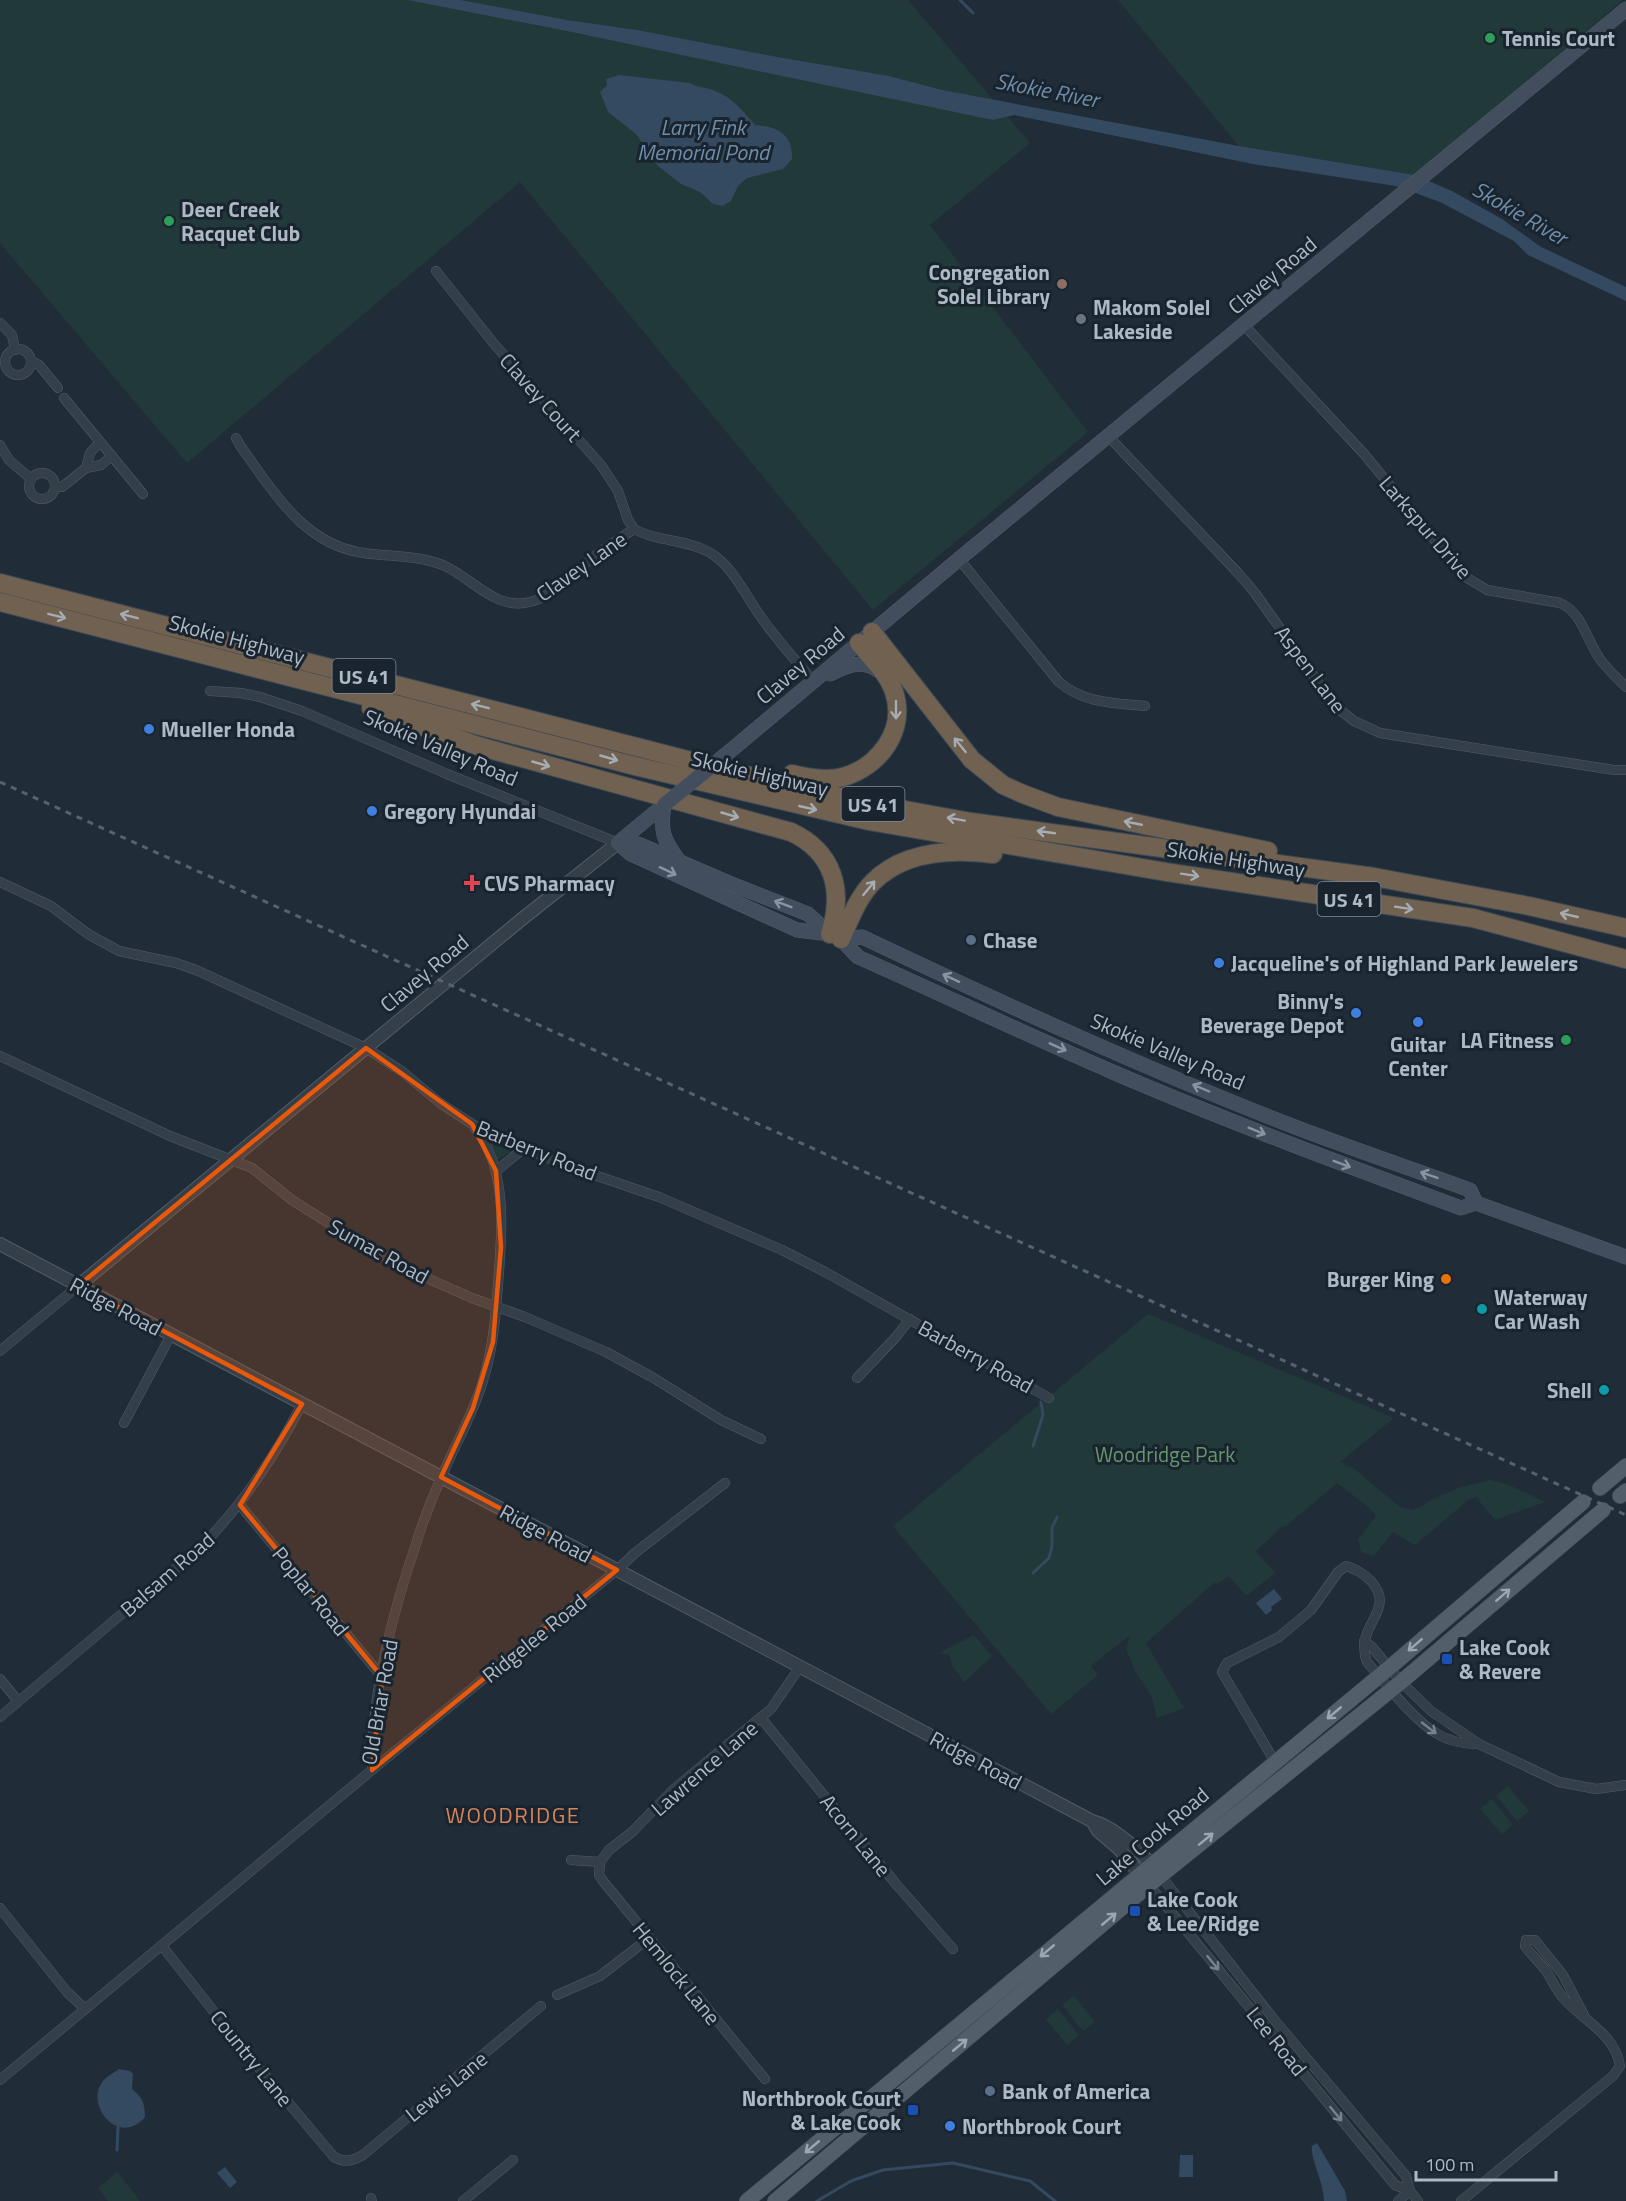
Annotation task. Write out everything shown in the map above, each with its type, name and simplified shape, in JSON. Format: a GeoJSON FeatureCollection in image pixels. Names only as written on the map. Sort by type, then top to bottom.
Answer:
{"type":"FeatureCollection","features":[{"type":"Feature","properties":{"kind":"highway","name":"Skokie Highway"},"geometry":{"type":"LineString","coordinates":[[0,583],[757,778],[872,804],[972,822],[1374,877],[1529,906],[1626,928]]}},
{"type":"Feature","properties":{"kind":"highway","name":"Skokie Highway"},"geometry":{"type":"LineString","coordinates":[[0,602],[748,794],[913,830],[1473,918],[1564,941],[1626,961]]}},
{"type":"Feature","properties":{"kind":"highway"},"geometry":{"type":"LineString","coordinates":[[544,723],[620,734],[804,777],[841,777],[857,772],[874,762],[882,754],[895,726],[897,703],[894,691],[865,638]]}},
{"type":"Feature","properties":{"kind":"highway"},"geometry":{"type":"LineString","coordinates":[[865,638],[972,760],[1013,790],[1058,807],[1302,858],[1374,877]]}},
{"type":"Feature","properties":{"kind":"highway"},"geometry":{"type":"LineString","coordinates":[[248,665],[270,677],[391,715],[438,734],[791,832],[807,840],[828,863],[833,877],[836,937]]}},
{"type":"Feature","properties":{"kind":"highway"},"geometry":{"type":"LineString","coordinates":[[836,937],[873,882],[893,867],[922,856],[962,851],[1084,864],[1133,866]]}},
{"type":"Feature","properties":{"kind":"main road","name":"Clavey Road"},"geometry":{"type":"LineString","coordinates":[[618,843],[1626,9]]}},
{"type":"Feature","properties":{"kind":"main road"},"geometry":{"type":"LineString","coordinates":[[814,682],[844,667],[861,663],[870,665],[888,678]]}},
{"type":"Feature","properties":{"kind":"main road"},"geometry":{"type":"LineString","coordinates":[[664,805],[662,832],[668,847],[680,862]]}},
{"type":"Feature","properties":{"kind":"main road","name":"Skokie Valley Road"},"geometry":{"type":"LineString","coordinates":[[618,843],[631,854],[797,930],[836,937],[862,937],[1048,1022],[1223,1097],[1294,1126],[1470,1190],[1476,1203]]}},
{"type":"Feature","properties":{"kind":"main road","name":"Skokie Valley Road"},"geometry":{"type":"LineString","coordinates":[[618,843],[638,844],[808,914],[858,957],[1114,1072],[1287,1144],[1461,1208],[1476,1203],[1626,1257]]}},
{"type":"Feature","properties":{"kind":"main road"},"geometry":{"type":"LineString","coordinates":[[1215,1114],[1223,1097]]}},
{"type":"Feature","properties":{"kind":"main road"},"geometry":{"type":"LineString","coordinates":[[1287,1144],[1294,1126]]}},
{"type":"Feature","properties":{"kind":"main road"},"geometry":{"type":"LineString","coordinates":[[1600,1488],[1626,1466]]}},
{"type":"Feature","properties":{"kind":"main road","name":"Lake Cook Road"},"geometry":{"type":"LineString","coordinates":[[774,2201],[1150,1875],[1275,1762],[1583,1502]]}},
{"type":"Feature","properties":{"kind":"main road","name":"Lake Cook Road"},"geometry":{"type":"LineString","coordinates":[[747,2201],[1150,1875],[1396,1686],[1603,1510]]}},
{"type":"Feature","properties":{"kind":"street","name":"Clavey Court"},"geometry":{"type":"LineString","coordinates":[[436,271],[495,345],[601,465],[618,491],[628,520],[634,529]]}},
{"type":"Feature","properties":{"kind":"street"},"geometry":{"type":"LineString","coordinates":[[0,323],[12,335],[15,350]]}},
{"type":"Feature","properties":{"kind":"street","name":"Larkspur Drive"},"geometry":{"type":"LineString","coordinates":[[1244,325],[1365,455],[1464,576],[1487,590],[1560,603],[1570,608],[1578,616],[1600,660],[1626,687]]}},
{"type":"Feature","properties":{"kind":"street"},"geometry":{"type":"LineString","coordinates":[[20,349],[28,353],[31,361],[29,370],[16,375],[9,370],[6,358],[15,350],[20,349]]}},
{"type":"Feature","properties":{"kind":"street"},"geometry":{"type":"LineString","coordinates":[[31,361],[39,365],[58,388]]}},
{"type":"Feature","properties":{"kind":"street"},"geometry":{"type":"LineString","coordinates":[[0,377],[9,370]]}},
{"type":"Feature","properties":{"kind":"street"},"geometry":{"type":"LineString","coordinates":[[64,398],[143,494]]}},
{"type":"Feature","properties":{"kind":"street","name":"Aspen Lane"},"geometry":{"type":"LineString","coordinates":[[1108,436],[1239,574],[1255,593],[1328,697],[1354,722],[1380,733],[1626,770]]}},
{"type":"Feature","properties":{"kind":"street","name":"Clavey Lane"},"geometry":{"type":"LineString","coordinates":[[236,438],[279,500],[304,527],[331,545],[363,553],[432,562],[462,576],[494,597],[513,604],[530,602],[556,589],[599,552],[634,529],[648,537],[684,543],[712,555],[731,572],[761,617],[814,682]]}},
{"type":"Feature","properties":{"kind":"street"},"geometry":{"type":"LineString","coordinates":[[86,468],[90,453],[100,442]]}},
{"type":"Feature","properties":{"kind":"street"},"geometry":{"type":"LineString","coordinates":[[0,445],[9,460],[31,479]]}},
{"type":"Feature","properties":{"kind":"street"},"geometry":{"type":"LineString","coordinates":[[55,487],[62,487],[86,468],[101,465],[112,456]]}},
{"type":"Feature","properties":{"kind":"street"},"geometry":{"type":"LineString","coordinates":[[46,473],[53,479],[55,487],[51,496],[39,499],[30,490],[31,479],[38,474],[46,473]]}},
{"type":"Feature","properties":{"kind":"street"},"geometry":{"type":"LineString","coordinates":[[959,559],[1059,682],[1070,692],[1085,698],[1145,706]]}},
{"type":"Feature","properties":{"kind":"street","name":"Skokie Valley Road"},"geometry":{"type":"LineString","coordinates":[[210,691],[260,697],[302,711],[447,774],[618,843]]}},
{"type":"Feature","properties":{"kind":"street","name":"Clavey Road"},"geometry":{"type":"LineString","coordinates":[[0,1351],[618,843]]}},
{"type":"Feature","properties":{"kind":"street","name":"Barberry Road"},"geometry":{"type":"LineString","coordinates":[[0,882],[51,906],[88,934],[119,951],[196,970],[366,1048],[472,1124],[523,1149],[704,1215],[825,1272],[1049,1398]]}},
{"type":"Feature","properties":{"kind":"street","name":"Sumac Road"},"geometry":{"type":"LineString","coordinates":[[0,1056],[170,1136],[252,1168],[292,1200],[368,1248],[415,1273],[606,1352],[652,1377],[721,1420],[761,1439]]}},
{"type":"Feature","properties":{"kind":"street","name":"Old Briar Road"},"geometry":{"type":"LineString","coordinates":[[0,2080],[372,1770],[372,1745],[382,1677],[405,1579],[441,1477],[482,1386],[493,1342],[501,1247],[500,1198],[496,1171],[482,1137],[472,1124]]}},
{"type":"Feature","properties":{"kind":"street"},"geometry":{"type":"LineString","coordinates":[[496,1171],[523,1149]]}},
{"type":"Feature","properties":{"kind":"street","name":"Ridge Road"},"geometry":{"type":"LineString","coordinates":[[0,1244],[1092,1821],[1102,1823],[1121,1837],[1150,1875]]}},
{"type":"Feature","properties":{"kind":"street"},"geometry":{"type":"LineString","coordinates":[[857,1378],[910,1320]]}},
{"type":"Feature","properties":{"kind":"street"},"geometry":{"type":"LineString","coordinates":[[124,1423],[171,1335]]}},
{"type":"Feature","properties":{"kind":"street","name":"Balsam Road"},"geometry":{"type":"LineString","coordinates":[[0,1717],[192,1556],[240,1505],[265,1471],[302,1404]]}},
{"type":"Feature","properties":{"kind":"street","name":"Ridgelee Road"},"geometry":{"type":"LineString","coordinates":[[372,1770],[635,1553],[725,1483]]}},
{"type":"Feature","properties":{"kind":"street","name":"Poplar Road"},"geometry":{"type":"LineString","coordinates":[[240,1505],[382,1677]]}},
{"type":"Feature","properties":{"kind":"street"},"geometry":{"type":"LineString","coordinates":[[1275,1762],[1222,1672],[1227,1663],[1279,1637],[1311,1610],[1338,1572],[1347,1566],[1359,1570],[1379,1593],[1381,1605],[1364,1641],[1372,1647],[1384,1672],[1424,1724],[1440,1736],[1465,1744],[1479,1744]]}},
{"type":"Feature","properties":{"kind":"street","name":"Lawrence Lane"},"geometry":{"type":"LineString","coordinates":[[600,1862],[609,1850],[632,1832],[675,1789],[761,1718],[782,1694],[800,1667]]}},
{"type":"Feature","properties":{"kind":"street"},"geometry":{"type":"LineString","coordinates":[[0,1679],[18,1701]]}},
{"type":"Feature","properties":{"kind":"street"},"geometry":{"type":"LineString","coordinates":[[1396,1686],[1479,1744],[1559,1782],[1596,1789],[1626,1785]]}},
{"type":"Feature","properties":{"kind":"street","name":"Acorn Lane"},"geometry":{"type":"LineString","coordinates":[[761,1718],[866,1848],[953,1949]]}},
{"type":"Feature","properties":{"kind":"street"},"geometry":{"type":"LineString","coordinates":[[571,1860],[600,1862]]}},
{"type":"Feature","properties":{"kind":"street","name":"Hemlock Lane"},"geometry":{"type":"LineString","coordinates":[[600,1862],[599,1875],[603,1881],[765,2079]]}},
{"type":"Feature","properties":{"kind":"street","name":"Lee Road"},"geometry":{"type":"LineString","coordinates":[[1150,1875],[1395,2185],[1410,2191]]}},
{"type":"Feature","properties":{"kind":"street","name":"Lee Road"},"geometry":{"type":"LineString","coordinates":[[1150,1875],[1406,2176],[1410,2191],[1418,2201]]}},
{"type":"Feature","properties":{"kind":"street"},"geometry":{"type":"LineString","coordinates":[[0,1908],[68,1992],[85,2009]]}},
{"type":"Feature","properties":{"kind":"street"},"geometry":{"type":"LineString","coordinates":[[557,1995],[600,1976],[649,1938]]}},
{"type":"Feature","properties":{"kind":"street"},"geometry":{"type":"LineString","coordinates":[[1461,2201],[1617,2072],[1620,2066],[1616,2051],[1602,2032],[1560,1994],[1546,1971],[1525,1946],[1526,1940],[1535,1940],[1563,1975],[1584,2015]]}},
{"type":"Feature","properties":{"kind":"street","name":"Country Lane"},"geometry":{"type":"LineString","coordinates":[[162,1946],[249,2056],[334,2157],[348,2162]]}},
{"type":"Feature","properties":{"kind":"street","name":"Lewis Lane"},"geometry":{"type":"LineString","coordinates":[[348,2162],[363,2156],[541,2006]]}},
{"type":"Feature","properties":{"kind":"street"},"geometry":{"type":"LineString","coordinates":[[463,2201],[513,2160]]}},
{"type":"Feature","properties":{"kind":"street"},"geometry":{"type":"LineString","coordinates":[[1398,2201],[1410,2191]]}},
{"type":"Feature","properties":{"kind":"highlighted area"},"geometry":{"type":"Polygon","coordinates":[[[366,1048],[472,1124],[496,1171],[501,1247],[493,1342],[473,1408],[441,1477],[617,1570],[372,1770],[382,1677],[240,1505],[302,1404],[78,1286],[366,1048]]]}},
{"type":"Feature","properties":{"kind":"green space"},"geometry":{"type":"Polygon","coordinates":[[[0,0],[908,0],[1030,143],[930,225],[1088,432],[873,610],[520,182],[187,463],[0,243],[0,0]]]}},
{"type":"Feature","properties":{"kind":"green space"},"geometry":{"type":"Polygon","coordinates":[[[1118,0],[1623,0],[1415,175],[1239,146],[1118,0]]]}},
{"type":"Feature","properties":{"kind":"green space"},"geometry":{"type":"Polygon","coordinates":[[[492,1140],[511,1149],[511,1151],[498,1160],[492,1140]]]}},
{"type":"Feature","properties":{"kind":"green space","name":"Woodridge Park"},"geometry":{"type":"Polygon","coordinates":[[[1148,1314],[1394,1418],[1340,1462],[1353,1468],[1400,1507],[1412,1510],[1458,1488],[1490,1480],[1507,1484],[1545,1502],[1495,1520],[1476,1497],[1468,1500],[1415,1545],[1393,1532],[1374,1556],[1361,1552],[1358,1539],[1376,1516],[1371,1509],[1337,1483],[1256,1551],[1275,1573],[1246,1596],[1229,1576],[1217,1584],[1215,1582],[1146,1643],[1184,1708],[1157,1718],[1152,1697],[1135,1671],[1126,1649],[1130,1635],[1091,1666],[1098,1675],[1051,1714],[893,1526],[1148,1314]]]}},
{"type":"Feature","properties":{"kind":"green space"},"geometry":{"type":"Polygon","coordinates":[[[974,1635],[992,1656],[964,1682],[952,1665],[950,1655],[939,1653],[974,1635]]]}},
{"type":"Feature","properties":{"kind":"green space"},"geometry":{"type":"Polygon","coordinates":[[[1508,1786],[1529,1811],[1517,1821],[1496,1796],[1508,1786]]]}},
{"type":"Feature","properties":{"kind":"green space"},"geometry":{"type":"Polygon","coordinates":[[[1492,1799],[1513,1825],[1502,1834],[1480,1809],[1492,1799]]]}},
{"type":"Feature","properties":{"kind":"green space"},"geometry":{"type":"Polygon","coordinates":[[[1074,1996],[1095,2022],[1083,2031],[1062,2005],[1074,1996]]]}},
{"type":"Feature","properties":{"kind":"green space"},"geometry":{"type":"Polygon","coordinates":[[[1058,2009],[1079,2035],[1067,2045],[1046,2019],[1058,2009]]]}},
{"type":"Feature","properties":{"kind":"green space"},"geometry":{"type":"Polygon","coordinates":[[[117,2172],[140,2201],[108,2201],[98,2188],[117,2172]]]}},
{"type":"Feature","properties":{"kind":"water"},"geometry":{"type":"Polygon","coordinates":[[[408,0],[460,0],[567,20],[637,30],[889,76],[942,90],[1239,146],[1415,175],[1452,191],[1502,219],[1541,247],[1626,287],[1626,301],[1528,255],[1514,241],[1440,202],[1396,186],[1253,164],[1014,115],[993,120],[408,0]]]}},
{"type":"Feature","properties":{"kind":"water","name":"Larry Fink Memorial Pond"},"geometry":{"type":"Polygon","coordinates":[[[619,75],[690,83],[719,93],[736,104],[755,125],[783,133],[790,143],[792,159],[783,169],[747,178],[738,186],[731,201],[723,206],[713,204],[700,192],[681,184],[658,166],[636,134],[608,112],[600,92],[607,85],[606,79],[619,75]]]}},
{"type":"Feature","properties":{"kind":"water"},"geometry":{"type":"Polygon","coordinates":[[[1274,1589],[1282,1599],[1271,1607],[1272,1610],[1266,1615],[1256,1603],[1274,1589]]]}},
{"type":"Feature","properties":{"kind":"water"},"geometry":{"type":"Polygon","coordinates":[[[119,2069],[130,2071],[133,2074],[132,2089],[144,2104],[145,2112],[145,2117],[135,2125],[124,2128],[107,2119],[98,2101],[98,2090],[103,2081],[119,2069]]]}},
{"type":"Feature","properties":{"kind":"water"},"geometry":{"type":"Polygon","coordinates":[[[1317,2143],[1345,2191],[1347,2201],[1324,2201],[1312,2151],[1312,2146],[1317,2143]]]}},
{"type":"Feature","properties":{"kind":"water"},"geometry":{"type":"Polygon","coordinates":[[[1180,2155],[1193,2155],[1193,2177],[1179,2177],[1180,2155]]]}},
{"type":"Feature","properties":{"kind":"water"},"geometry":{"type":"Polygon","coordinates":[[[225,2167],[237,2182],[230,2188],[217,2173],[225,2167]]]}},
{"type":"Feature","properties":{"kind":"waterway"},"geometry":{"type":"LineString","coordinates":[[960,0],[973,13]]}},
{"type":"Feature","properties":{"kind":"waterway"},"geometry":{"type":"LineString","coordinates":[[1033,1446],[1043,1415],[1041,1402]]}},
{"type":"Feature","properties":{"kind":"waterway"},"geometry":{"type":"LineString","coordinates":[[1033,1573],[1049,1558],[1052,1528],[1057,1517]]}},
{"type":"Feature","properties":{"kind":"waterway"},"geometry":{"type":"LineString","coordinates":[[117,2150],[118,2127]]}},
{"type":"Feature","properties":{"kind":"waterway"},"geometry":{"type":"LineString","coordinates":[[817,2201],[851,2181],[883,2170],[953,2163],[1030,2181],[1055,2201]]}},
{"type":"Feature","properties":{"kind":"railway"},"geometry":{"type":"LineString","coordinates":[[0,782],[1626,1515]]}},
{"type":"Feature","properties":{"kind":"place","name":"Tennis Court"},"geometry":{"type":"Point","coordinates":[1490,38]}},
{"type":"Feature","properties":{"kind":"place","name":"Deer Creek Racquet Club"},"geometry":{"type":"Point","coordinates":[169,221]}},
{"type":"Feature","properties":{"kind":"place","name":"Congregation Solel Library"},"geometry":{"type":"Point","coordinates":[1062,284]}},
{"type":"Feature","properties":{"kind":"place","name":"Makom Solel Lakeside"},"geometry":{"type":"Point","coordinates":[1081,319]}},
{"type":"Feature","properties":{"kind":"place","name":"Mueller Honda"},"geometry":{"type":"Point","coordinates":[149,729]}},
{"type":"Feature","properties":{"kind":"place","name":"Gregory Hyundai"},"geometry":{"type":"Point","coordinates":[372,811]}},
{"type":"Feature","properties":{"kind":"place","name":"CVS Pharmacy"},"geometry":{"type":"Point","coordinates":[472,883]}},
{"type":"Feature","properties":{"kind":"place","name":"Chase"},"geometry":{"type":"Point","coordinates":[971,940]}},
{"type":"Feature","properties":{"kind":"place","name":"Jacqueline's of Highland Park Jewelers"},"geometry":{"type":"Point","coordinates":[1219,963]}},
{"type":"Feature","properties":{"kind":"place","name":"Binny's Beverage Depot"},"geometry":{"type":"Point","coordinates":[1356,1013]}},
{"type":"Feature","properties":{"kind":"place","name":"Guitar Center"},"geometry":{"type":"Point","coordinates":[1418,1022]}},
{"type":"Feature","properties":{"kind":"place","name":"LA Fitness"},"geometry":{"type":"Point","coordinates":[1566,1040]}},
{"type":"Feature","properties":{"kind":"place","name":"Burger King"},"geometry":{"type":"Point","coordinates":[1446,1279]}},
{"type":"Feature","properties":{"kind":"place","name":"Waterway Car Wash"},"geometry":{"type":"Point","coordinates":[1482,1309]}},
{"type":"Feature","properties":{"kind":"place","name":"Shell"},"geometry":{"type":"Point","coordinates":[1604,1390]}},
{"type":"Feature","properties":{"kind":"place","name":"Lake Cook & Revere"},"geometry":{"type":"Point","coordinates":[1447,1659]}},
{"type":"Feature","properties":{"kind":"place","name":"Lake Cook & Lee/Ridge"},"geometry":{"type":"Point","coordinates":[1135,1911]}},
{"type":"Feature","properties":{"kind":"place","name":"Bank of America"},"geometry":{"type":"Point","coordinates":[990,2091]}},
{"type":"Feature","properties":{"kind":"place","name":"Northbrook Court & Lake Cook"},"geometry":{"type":"Point","coordinates":[913,2110]}},
{"type":"Feature","properties":{"kind":"place","name":"Northbrook Court"},"geometry":{"type":"Point","coordinates":[950,2126]}},
{"type":"Feature","properties":{"kind":"district","name":"WOODRIDGE"},"geometry":{"type":"Point","coordinates":[513,1815]}},
{"type":"Feature","properties":{"kind":"water label","name":"Skokie River"},"geometry":{"type":"Point","coordinates":[1047,90]}},
{"type":"Feature","properties":{"kind":"water label","name":"Skokie River"},"geometry":{"type":"Point","coordinates":[1520,213]}}]}
